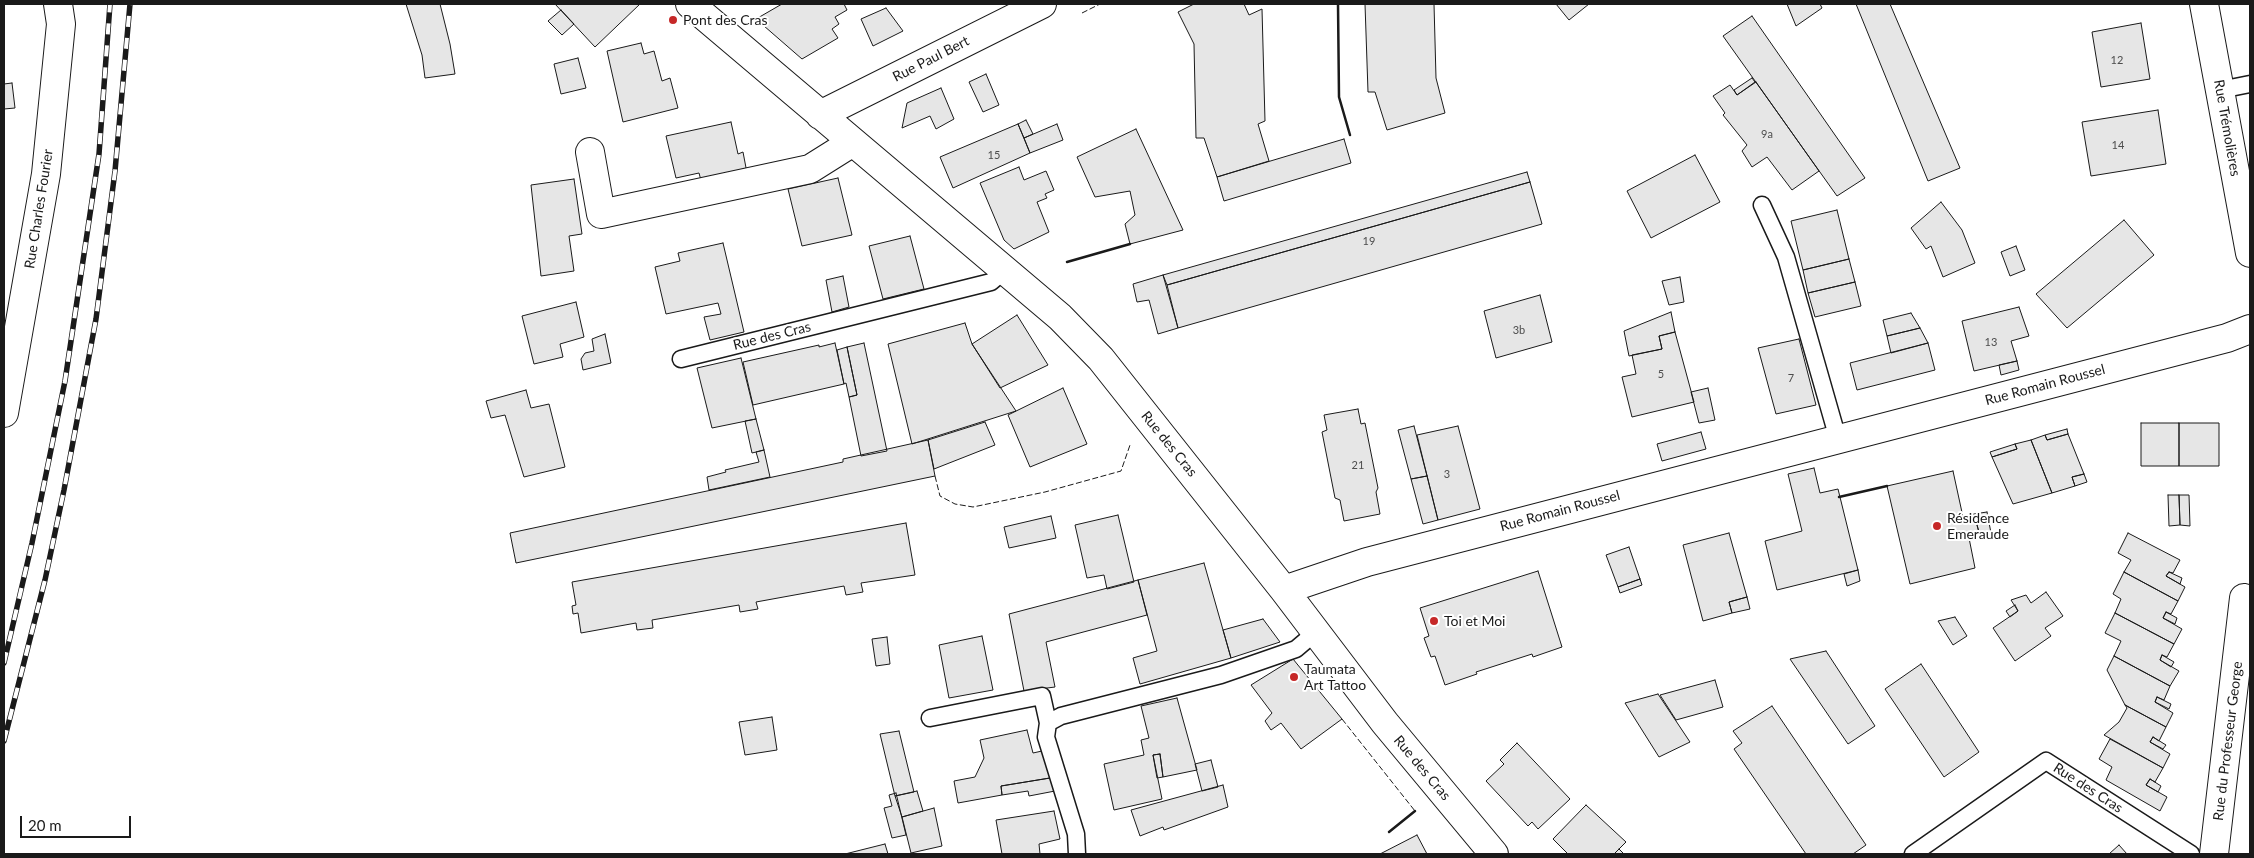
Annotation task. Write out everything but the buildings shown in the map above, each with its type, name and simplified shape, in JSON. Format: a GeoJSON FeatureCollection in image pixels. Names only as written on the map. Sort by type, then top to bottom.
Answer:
{"type":"FeatureCollection","features":[{"type":"Feature","properties":{"kind":"street","name":"Rue Charles Fourier"},"geometry":{"type":"LineString","coordinates":[[4,413],[46,174],[61,24],[58,4]]}},
{"type":"Feature","properties":{"kind":"street","name":"Rue des Cras"},"geometry":{"type":"LineString","coordinates":[[690,4],[1060,317],[1101,359],[1284,590],[1385,723],[1494,854]]}},
{"type":"Feature","properties":{"kind":"street","name":"Rue Paul Bert"},"geometry":{"type":"LineString","coordinates":[[820,115],[1042,4]]}},
{"type":"Feature","properties":{"kind":"street","name":"Rue Trémolières"},"geometry":{"type":"LineString","coordinates":[[2204,4],[2250,253]]}},
{"type":"Feature","properties":{"kind":"street"},"geometry":{"type":"LineString","coordinates":[[590,152],[601,214],[810,169],[853,142]]}},
{"type":"Feature","properties":{"kind":"street","name":"Rue Romain Roussel"},"geometry":{"type":"LineString","coordinates":[[1284,590],[1367,562],[2228,338],[2250,330]]}},
{"type":"Feature","properties":{"kind":"street","name":"Rue du Professeur George"},"geometry":{"type":"LineString","coordinates":[[2214,854],[2244,598]]}},
{"type":"Feature","properties":{"kind":"lane"},"geometry":{"type":"LineString","coordinates":[[2220,90],[2250,84]]}},
{"type":"Feature","properties":{"kind":"lane"},"geometry":{"type":"LineString","coordinates":[[1762,205],[1786,256],[1838,439]]}},
{"type":"Feature","properties":{"kind":"lane","name":"Rue des Cras"},"geometry":{"type":"LineString","coordinates":[[681,359],[991,282],[1004,271]]}},
{"type":"Feature","properties":{"kind":"lane"},"geometry":{"type":"LineString","coordinates":[[1048,722],[1061,716],[1221,675],[1296,650],[1316,632]]}},
{"type":"Feature","properties":{"kind":"lane"},"geometry":{"type":"LineString","coordinates":[[930,718],[1042,696],[1048,722],[1046,737],[1076,834],[1077,854]]}},
{"type":"Feature","properties":{"kind":"lane","name":"Rue des Cras"},"geometry":{"type":"LineString","coordinates":[[1913,854],[2046,761],[2191,854]]}},
{"type":"Feature","properties":{"kind":"railway"},"geometry":{"type":"LineString","coordinates":[[4,663],[32,543],[65,381],[99,154],[110,4]]}},
{"type":"Feature","properties":{"kind":"railway"},"geometry":{"type":"LineString","coordinates":[[4,741],[45,580],[96,319],[115,171],[130,4]]}},
{"type":"Feature","properties":{"kind":"fence"},"geometry":{"type":"LineString","coordinates":[[1082,13],[1100,4]]}},
{"type":"Feature","properties":{"kind":"fence"},"geometry":{"type":"LineString","coordinates":[[935,476],[940,496],[955,504],[973,507],[1045,492],[1121,471],[1130,445]]}},
{"type":"Feature","properties":{"kind":"fence"},"geometry":{"type":"LineString","coordinates":[[1342,719],[1415,811]]}},
{"type":"Feature","properties":{"kind":"wall"},"geometry":{"type":"LineString","coordinates":[[1338,4],[1339,97],[1350,135]]}},
{"type":"Feature","properties":{"kind":"wall"},"geometry":{"type":"LineString","coordinates":[[1067,262],[1130,244]]}},
{"type":"Feature","properties":{"kind":"wall"},"geometry":{"type":"LineString","coordinates":[[1839,497],[1887,486]]}},
{"type":"Feature","properties":{"kind":"wall"},"geometry":{"type":"LineString","coordinates":[[1389,832],[1415,811]]}},
{"type":"Feature","properties":{"kind":"place","name":"Pont des Cras"},"geometry":{"type":"Point","coordinates":[673,20]}},
{"type":"Feature","properties":{"kind":"place","name":"Résidence Emeraude"},"geometry":{"type":"Point","coordinates":[1937,526]}},
{"type":"Feature","properties":{"kind":"place","name":"Toi et Moi"},"geometry":{"type":"Point","coordinates":[1434,621]}},
{"type":"Feature","properties":{"kind":"place","name":"Taumata Art Tattoo"},"geometry":{"type":"Point","coordinates":[1294,677]}}]}
